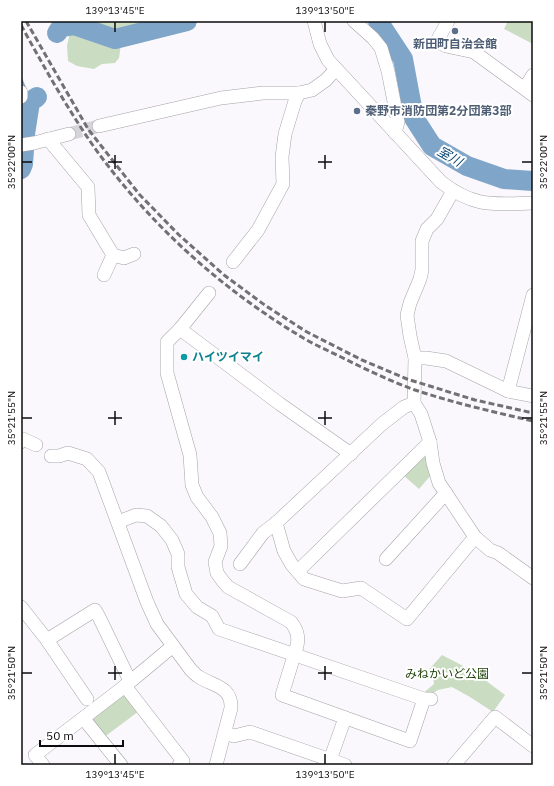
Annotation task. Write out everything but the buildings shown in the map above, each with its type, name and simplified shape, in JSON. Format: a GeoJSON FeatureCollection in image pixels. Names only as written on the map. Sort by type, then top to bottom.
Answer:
{"type":"FeatureCollection","features":[{"type":"Feature","properties":{"kind":"street"},"geometry":{"type":"LineString","coordinates":[[314,21],[320,44],[328,60],[442,182],[453,191],[469,200],[489,204],[533,203]]}},
{"type":"Feature","properties":{"kind":"street"},"geometry":{"type":"LineString","coordinates":[[354,21],[373,38],[381,48],[388,71],[398,122],[395,133]]}},
{"type":"Feature","properties":{"kind":"street"},"geometry":{"type":"LineString","coordinates":[[448,21],[436,41],[446,46],[474,52],[529,91],[533,76]]}},
{"type":"Feature","properties":{"kind":"street"},"geometry":{"type":"LineString","coordinates":[[99,126],[221,98],[263,93],[299,93],[312,90],[319,86],[336,69]]}},
{"type":"Feature","properties":{"kind":"street"},"geometry":{"type":"LineString","coordinates":[[21,92],[21,97]]}},
{"type":"Feature","properties":{"kind":"street"},"geometry":{"type":"LineString","coordinates":[[233,262],[258,230],[283,184],[282,156],[285,134],[295,101],[299,93]]}},
{"type":"Feature","properties":{"kind":"street"},"geometry":{"type":"LineString","coordinates":[[21,145],[34,144],[69,134]]}},
{"type":"Feature","properties":{"kind":"street"},"geometry":{"type":"LineString","coordinates":[[48,139],[88,187],[89,215],[97,231],[113,255],[124,258],[134,254]]}},
{"type":"Feature","properties":{"kind":"street"},"geometry":{"type":"LineString","coordinates":[[453,191],[437,219],[427,229],[422,241],[422,270],[407,316],[415,358],[414,403],[421,414],[430,442],[433,463],[439,483],[475,536],[490,550],[498,553],[533,578]]}},
{"type":"Feature","properties":{"kind":"street"},"geometry":{"type":"LineString","coordinates":[[104,275],[113,255]]}},
{"type":"Feature","properties":{"kind":"street"},"geometry":{"type":"LineString","coordinates":[[118,522],[136,515],[147,516],[161,526],[172,540],[178,554],[178,567],[186,594],[197,607],[212,616],[219,629],[295,654],[428,699],[410,740],[282,695],[295,654],[299,638],[297,629],[291,622],[228,587],[218,573],[215,562],[221,546],[220,533],[212,517],[197,497],[192,485],[190,455],[167,373],[167,342],[180,329],[209,293]]}},
{"type":"Feature","properties":{"kind":"street"},"geometry":{"type":"LineString","coordinates":[[508,391],[533,295]]}},
{"type":"Feature","properties":{"kind":"street"},"geometry":{"type":"LineString","coordinates":[[180,329],[280,404],[351,454]]}},
{"type":"Feature","properties":{"kind":"street"},"geometry":{"type":"LineString","coordinates":[[415,358],[446,361],[508,391],[533,396]]}},
{"type":"Feature","properties":{"kind":"street"},"geometry":{"type":"LineString","coordinates":[[240,564],[263,533],[276,523],[382,424],[404,407],[414,403]]}},
{"type":"Feature","properties":{"kind":"street"},"geometry":{"type":"LineString","coordinates":[[21,442],[23,439],[36,445]]}},
{"type":"Feature","properties":{"kind":"street"},"geometry":{"type":"LineString","coordinates":[[298,571],[430,442]]}},
{"type":"Feature","properties":{"kind":"street"},"geometry":{"type":"LineString","coordinates":[[50,456],[59,456],[68,453],[87,459],[99,472],[147,602],[157,624],[191,670],[198,677],[218,685],[226,692],[230,699],[231,708],[216,765]]}},
{"type":"Feature","properties":{"kind":"street"},"geometry":{"type":"LineString","coordinates":[[386,559],[446,493]]}},
{"type":"Feature","properties":{"kind":"street"},"geometry":{"type":"LineString","coordinates":[[276,523],[284,551],[292,565],[304,579],[342,591],[361,588],[407,619],[475,536]]}},
{"type":"Feature","properties":{"kind":"street"},"geometry":{"type":"LineString","coordinates":[[21,607],[47,640],[87,699]]}},
{"type":"Feature","properties":{"kind":"street"},"geometry":{"type":"LineString","coordinates":[[47,640],[94,610],[99,617],[128,684],[183,761],[179,765]]}},
{"type":"Feature","properties":{"kind":"street"},"geometry":{"type":"LineString","coordinates":[[43,765],[35,755],[84,719],[173,646]]}},
{"type":"Feature","properties":{"kind":"street"},"geometry":{"type":"LineString","coordinates":[[459,763],[494,717],[533,746]]}},
{"type":"Feature","properties":{"kind":"street"},"geometry":{"type":"LineString","coordinates":[[330,760],[345,718]]}},
{"type":"Feature","properties":{"kind":"street"},"geometry":{"type":"LineString","coordinates":[[84,719],[121,765]]}},
{"type":"Feature","properties":{"kind":"street"},"geometry":{"type":"LineString","coordinates":[[224,733],[234,736],[250,732],[345,765]]}},
{"type":"Feature","properties":{"kind":"green space"},"geometry":{"type":"Polygon","coordinates":[[[63,21],[141,21],[138,31],[122,37],[119,58],[115,63],[102,64],[94,69],[77,66],[68,61],[67,46],[69,37],[63,21]]]}},
{"type":"Feature","properties":{"kind":"green space"},"geometry":{"type":"Polygon","coordinates":[[[508,21],[533,21],[533,44],[504,29],[508,21]]]}},
{"type":"Feature","properties":{"kind":"green space"},"geometry":{"type":"Polygon","coordinates":[[[422,454],[428,454],[431,475],[419,489],[402,474],[422,454]]]}},
{"type":"Feature","properties":{"kind":"green space","name":"みねかいど公園"},"geometry":{"type":"Polygon","coordinates":[[[442,655],[473,671],[505,695],[493,712],[452,687],[438,690],[428,696],[422,694],[434,684],[433,678],[425,674],[442,655]]]}},
{"type":"Feature","properties":{"kind":"green space"},"geometry":{"type":"Polygon","coordinates":[[[122,694],[127,694],[139,711],[103,738],[92,722],[92,717],[122,694]]]}},
{"type":"Feature","properties":{"kind":"waterway","name":"室川"},"geometry":{"type":"LineString","coordinates":[[57,33],[61,27],[74,25],[115,39],[187,21]]}},
{"type":"Feature","properties":{"kind":"waterway","name":"室川"},"geometry":{"type":"LineString","coordinates":[[378,21],[403,59],[414,118],[432,146],[467,166],[504,179],[533,181]]}},
{"type":"Feature","properties":{"kind":"waterway"},"geometry":{"type":"LineString","coordinates":[[21,80],[30,102]]}},
{"type":"Feature","properties":{"kind":"waterway","name":"室川"},"geometry":{"type":"LineString","coordinates":[[21,169],[23,164],[25,134],[30,102],[37,97]]}},
{"type":"Feature","properties":{"kind":"tunnel"},"geometry":{"type":"LineString","coordinates":[[69,134],[99,126]]}},
{"type":"Feature","properties":{"kind":"railway"},"geometry":{"type":"LineString","coordinates":[[26,21],[88,129],[139,194],[179,235],[224,275],[266,306],[307,332],[362,360],[407,379],[475,400],[533,413]]}},
{"type":"Feature","properties":{"kind":"railway"},"geometry":{"type":"LineString","coordinates":[[21,25],[74,117],[116,176],[163,229],[189,254],[245,299],[274,320],[310,342],[396,383],[444,399],[533,421]]}},
{"type":"Feature","properties":{"kind":"place","name":"新田町自治会館"},"geometry":{"type":"Point","coordinates":[455,31]}},
{"type":"Feature","properties":{"kind":"place","name":"秦野市消防団第2分団第3部"},"geometry":{"type":"Point","coordinates":[357,111]}},
{"type":"Feature","properties":{"kind":"place","name":"ハイツイマイ"},"geometry":{"type":"Point","coordinates":[184,357]}}]}
